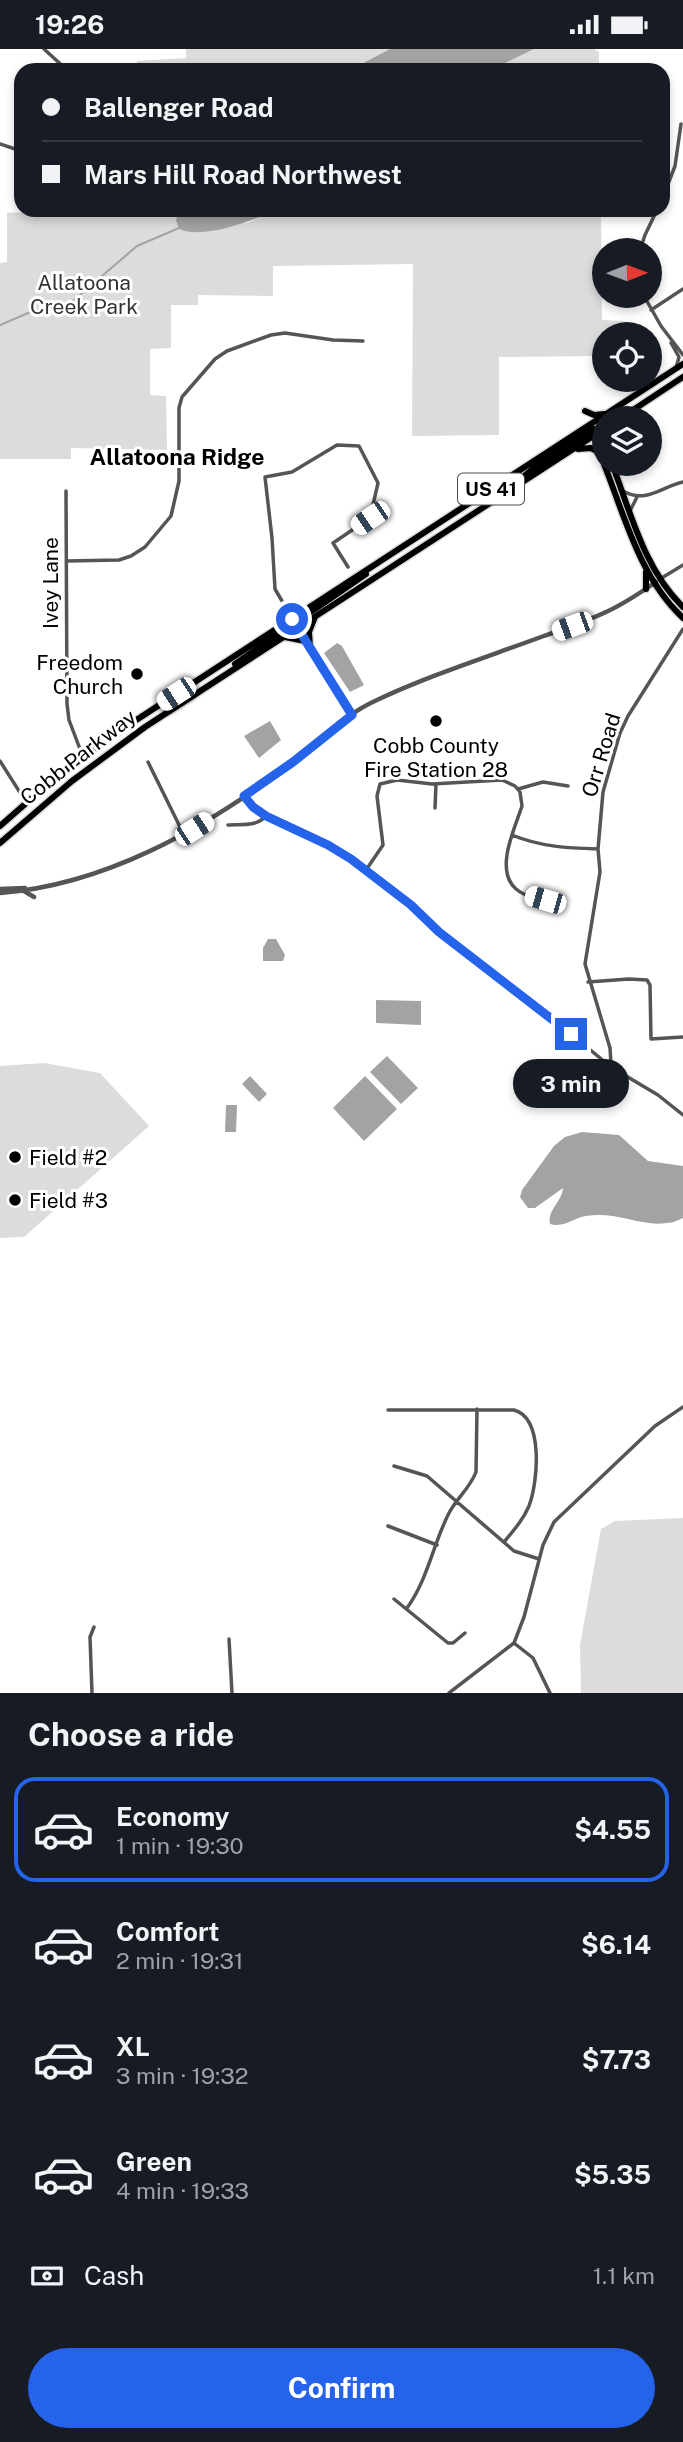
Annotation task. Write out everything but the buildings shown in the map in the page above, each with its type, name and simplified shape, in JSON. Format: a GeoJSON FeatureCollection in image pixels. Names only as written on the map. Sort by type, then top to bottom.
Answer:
{"type":"FeatureCollection","features":[{"type":"Feature","properties":{"kind":"main road","name":"Cobb Parkway"},"geometry":{"type":"LineString","coordinates":[[619,406],[683,364]]}},
{"type":"Feature","properties":{"kind":"main road"},"geometry":{"type":"LineString","coordinates":[[639,406],[683,377]]}},
{"type":"Feature","properties":{"kind":"main road"},"geometry":{"type":"LineString","coordinates":[[585,411],[592,414]]}},
{"type":"Feature","properties":{"kind":"main road","name":"Cobb Parkway"},"geometry":{"type":"LineString","coordinates":[[0,843],[100,759],[224,675],[592,436]]}},
{"type":"Feature","properties":{"kind":"main road","name":"Cobb Parkway"},"geometry":{"type":"LineString","coordinates":[[0,828],[26,802],[83,757],[289,615],[300,613],[371,567],[592,436]]}},
{"type":"Feature","properties":{"kind":"main road"},"geometry":{"type":"LineString","coordinates":[[513,488],[535,467],[592,436]]}},
{"type":"Feature","properties":{"kind":"main road"},"geometry":{"type":"LineString","coordinates":[[567,454],[584,447],[592,450]]}},
{"type":"Feature","properties":{"kind":"main road"},"geometry":{"type":"LineString","coordinates":[[609,476],[645,567],[646,589]]}},
{"type":"Feature","properties":{"kind":"main road"},"geometry":{"type":"LineString","coordinates":[[617,476],[657,581],[681,617]]}},
{"type":"Feature","properties":{"kind":"main road"},"geometry":{"type":"LineString","coordinates":[[297,628],[305,617],[366,575],[371,567]]}},
{"type":"Feature","properties":{"kind":"main road"},"geometry":{"type":"LineString","coordinates":[[645,567],[683,607]]}},
{"type":"Feature","properties":{"kind":"main road"},"geometry":{"type":"LineString","coordinates":[[224,675],[251,651],[285,629],[289,615]]}},
{"type":"Feature","properties":{"kind":"main road"},"geometry":{"type":"LineString","coordinates":[[310,648],[309,632],[314,617]]}},
{"type":"Feature","properties":{"kind":"main road"},"geometry":{"type":"LineString","coordinates":[[284,637],[296,637],[305,641]]}},
{"type":"Feature","properties":{"kind":"street"},"geometry":{"type":"LineString","coordinates":[[44,49],[59,63]]}},
{"type":"Feature","properties":{"kind":"street"},"geometry":{"type":"LineString","coordinates":[[670,179],[675,166],[681,124]]}},
{"type":"Feature","properties":{"kind":"street"},"geometry":{"type":"LineString","coordinates":[[644,238],[654,217]]}},
{"type":"Feature","properties":{"kind":"street"},"geometry":{"type":"LineString","coordinates":[[683,289],[651,310],[683,355]]}},
{"type":"Feature","properties":{"kind":"street"},"geometry":{"type":"LineString","coordinates":[[66,561],[118,560],[131,556],[145,547],[171,516],[179,481],[179,408],[182,397],[215,359],[227,351],[271,335],[285,333],[363,341]]}},
{"type":"Feature","properties":{"kind":"street"},"geometry":{"type":"LineString","coordinates":[[671,341],[679,359],[676,369]]}},
{"type":"Feature","properties":{"kind":"street"},"geometry":{"type":"LineString","coordinates":[[348,567],[333,543],[370,518],[379,482],[359,446],[337,445],[292,472],[265,477],[275,590],[352,715]]}},
{"type":"Feature","properties":{"kind":"street"},"geometry":{"type":"LineString","coordinates":[[622,490],[637,497],[653,495],[683,482]]}},
{"type":"Feature","properties":{"kind":"street","name":"Ivey Lane"},"geometry":{"type":"LineString","coordinates":[[66,491],[68,715],[83,757]]}},
{"type":"Feature","properties":{"kind":"street"},"geometry":{"type":"LineString","coordinates":[[630,512],[637,497]]}},
{"type":"Feature","properties":{"kind":"street"},"geometry":{"type":"LineString","coordinates":[[0,891],[66,882],[97,873],[184,835],[293,762],[352,715],[377,700],[600,615],[683,565]]}},
{"type":"Feature","properties":{"kind":"street","name":"Orr Road"},"geometry":{"type":"LineString","coordinates":[[611,1067],[606,1034],[588,982],[585,957],[600,872],[598,849],[603,792],[620,733],[682,629],[681,617]]}},
{"type":"Feature","properties":{"kind":"street"},"geometry":{"type":"LineString","coordinates":[[0,761],[26,802]]}},
{"type":"Feature","properties":{"kind":"street"},"geometry":{"type":"LineString","coordinates":[[148,762],[184,835]]}},
{"type":"Feature","properties":{"kind":"street"},"geometry":{"type":"LineString","coordinates":[[366,870],[383,845],[377,796],[380,785],[397,780],[436,784],[502,780],[518,789],[522,798],[507,866],[514,887],[528,896],[562,905]]}},
{"type":"Feature","properties":{"kind":"street"},"geometry":{"type":"LineString","coordinates":[[518,789],[543,782],[568,786]]}},
{"type":"Feature","properties":{"kind":"street"},"geometry":{"type":"LineString","coordinates":[[435,808],[436,784]]}},
{"type":"Feature","properties":{"kind":"street"},"geometry":{"type":"LineString","coordinates":[[244,796],[266,816],[328,845],[366,870],[439,932],[525,996],[611,1067],[657,1095],[683,1115]]}},
{"type":"Feature","properties":{"kind":"street"},"geometry":{"type":"LineString","coordinates":[[228,825],[260,823],[266,816]]}},
{"type":"Feature","properties":{"kind":"street"},"geometry":{"type":"LineString","coordinates":[[512,835],[533,844],[598,849]]}},
{"type":"Feature","properties":{"kind":"street"},"geometry":{"type":"LineString","coordinates":[[0,891],[33,888]]}},
{"type":"Feature","properties":{"kind":"street"},"geometry":{"type":"LineString","coordinates":[[23,891],[34,898]]}},
{"type":"Feature","properties":{"kind":"street"},"geometry":{"type":"LineString","coordinates":[[588,982],[647,980],[650,985],[651,1039],[683,1037]]}},
{"type":"Feature","properties":{"kind":"street"},"geometry":{"type":"LineString","coordinates":[[449,1693],[514,1643],[524,1617],[539,1559],[554,1522],[655,1426],[683,1407]]}},
{"type":"Feature","properties":{"kind":"street"},"geometry":{"type":"LineString","coordinates":[[407,1608],[424,1579],[449,1513],[473,1482],[478,1466],[477,1409]]}},
{"type":"Feature","properties":{"kind":"street"},"geometry":{"type":"LineString","coordinates":[[388,1410],[514,1409],[529,1419],[534,1430],[534,1491],[521,1522],[504,1542]]}},
{"type":"Feature","properties":{"kind":"street"},"geometry":{"type":"LineString","coordinates":[[394,1466],[428,1476],[514,1551],[539,1559]]}},
{"type":"Feature","properties":{"kind":"street"},"geometry":{"type":"LineString","coordinates":[[388,1527],[437,1545]]}},
{"type":"Feature","properties":{"kind":"street"},"geometry":{"type":"LineString","coordinates":[[394,1599],[448,1643],[453,1643],[465,1633]]}},
{"type":"Feature","properties":{"kind":"street"},"geometry":{"type":"LineString","coordinates":[[92,1693],[90,1637],[94,1627]]}},
{"type":"Feature","properties":{"kind":"street"},"geometry":{"type":"LineString","coordinates":[[229,1639],[232,1693]]}},
{"type":"Feature","properties":{"kind":"street"},"geometry":{"type":"LineString","coordinates":[[514,1643],[533,1658],[550,1693]]}},
{"type":"Feature","properties":{"kind":"green space"},"geometry":{"type":"Polygon","coordinates":[[[186,49],[390,49],[364,63],[137,63],[186,58],[186,49]]]}},
{"type":"Feature","properties":{"kind":"green space"},"geometry":{"type":"Polygon","coordinates":[[[534,49],[594,49],[599,52],[599,63],[505,63],[534,49]]]}},
{"type":"Feature","properties":{"kind":"green space","name":"Allatoona Creek Park"},"geometry":{"type":"Polygon","coordinates":[[[7,213],[14,213],[14,217],[177,217],[176,220],[247,223],[261,217],[601,217],[601,238],[592,238],[592,308],[602,308],[602,320],[625,322],[592,322],[592,356],[499,357],[499,435],[412,436],[413,264],[273,266],[273,296],[198,295],[198,305],[171,305],[171,348],[150,349],[150,395],[166,396],[167,450],[71,448],[71,459],[0,459],[0,263],[7,262],[7,213]]]}},
{"type":"Feature","properties":{"kind":"green space"},"geometry":{"type":"Polygon","coordinates":[[[44,1063],[100,1073],[149,1126],[24,1237],[0,1238],[0,1066],[44,1063]]]}},
{"type":"Feature","properties":{"kind":"green space"},"geometry":{"type":"Polygon","coordinates":[[[683,1518],[683,1693],[581,1693],[580,1645],[601,1529],[615,1521],[683,1518]]]}},
{"type":"Feature","properties":{"kind":"shaded area"},"geometry":{"type":"Polygon","coordinates":[[[390,49],[534,49],[505,63],[365,62],[390,49]]]}},
{"type":"Feature","properties":{"kind":"shaded area"},"geometry":{"type":"Polygon","coordinates":[[[177,217],[260,217],[202,232],[179,229],[177,217]]]}},
{"type":"Feature","properties":{"kind":"shaded area"},"geometry":{"type":"Polygon","coordinates":[[[337,643],[342,646],[364,685],[350,692],[324,653],[337,643]]]}},
{"type":"Feature","properties":{"kind":"shaded area"},"geometry":{"type":"Polygon","coordinates":[[[270,721],[281,740],[259,758],[244,736],[270,721]]]}},
{"type":"Feature","properties":{"kind":"shaded area"},"geometry":{"type":"Polygon","coordinates":[[[268,939],[276,939],[285,955],[283,961],[263,961],[263,948],[268,939]]]}},
{"type":"Feature","properties":{"kind":"shaded area"},"geometry":{"type":"Polygon","coordinates":[[[376,1000],[421,1001],[421,1025],[376,1023],[376,1000]]]}},
{"type":"Feature","properties":{"kind":"shaded area"},"geometry":{"type":"Polygon","coordinates":[[[387,1056],[418,1088],[401,1104],[370,1072],[387,1056]]]}},
{"type":"Feature","properties":{"kind":"shaded area"},"geometry":{"type":"Polygon","coordinates":[[[250,1076],[267,1094],[259,1102],[242,1084],[250,1076]]]}},
{"type":"Feature","properties":{"kind":"shaded area"},"geometry":{"type":"Polygon","coordinates":[[[365,1076],[397,1109],[364,1141],[333,1108],[365,1076]]]}},
{"type":"Feature","properties":{"kind":"shaded area"},"geometry":{"type":"Polygon","coordinates":[[[226,1105],[237,1105],[236,1132],[225,1132],[226,1105]]]}},
{"type":"Feature","properties":{"kind":"shaded area"},"geometry":{"type":"Polygon","coordinates":[[[582,1132],[619,1135],[648,1161],[683,1166],[683,1218],[671,1223],[657,1224],[597,1215],[581,1217],[560,1225],[550,1224],[551,1214],[563,1188],[535,1208],[528,1208],[520,1197],[522,1190],[554,1146],[565,1137],[582,1132]]]}},
{"type":"Feature","properties":{"kind":"waterway"},"geometry":{"type":"LineString","coordinates":[[0,325],[35,310],[67,306],[137,246],[179,228]]}},
{"type":"Feature","properties":{"kind":"place","name":"Freedom Church"},"geometry":{"type":"Point","coordinates":[137,674]}},
{"type":"Feature","properties":{"kind":"place","name":"Cobb County Fire Station 28"},"geometry":{"type":"Point","coordinates":[436,721]}},
{"type":"Feature","properties":{"kind":"place","name":"Field #2"},"geometry":{"type":"Point","coordinates":[15,1157]}},
{"type":"Feature","properties":{"kind":"place","name":"Field #3"},"geometry":{"type":"Point","coordinates":[15,1200]}},
{"type":"Feature","properties":{"kind":"district","name":"Allatoona Ridge"},"geometry":{"type":"Point","coordinates":[177,456]}},
{"type":"Feature","properties":{"kind":"route"},"geometry":{"type":"LineString","coordinates":[[292,619],[352,715],[336,725],[293,762],[244,796],[266,816],[328,845],[351,859],[411,905],[439,932],[571,1034]]}}]}
